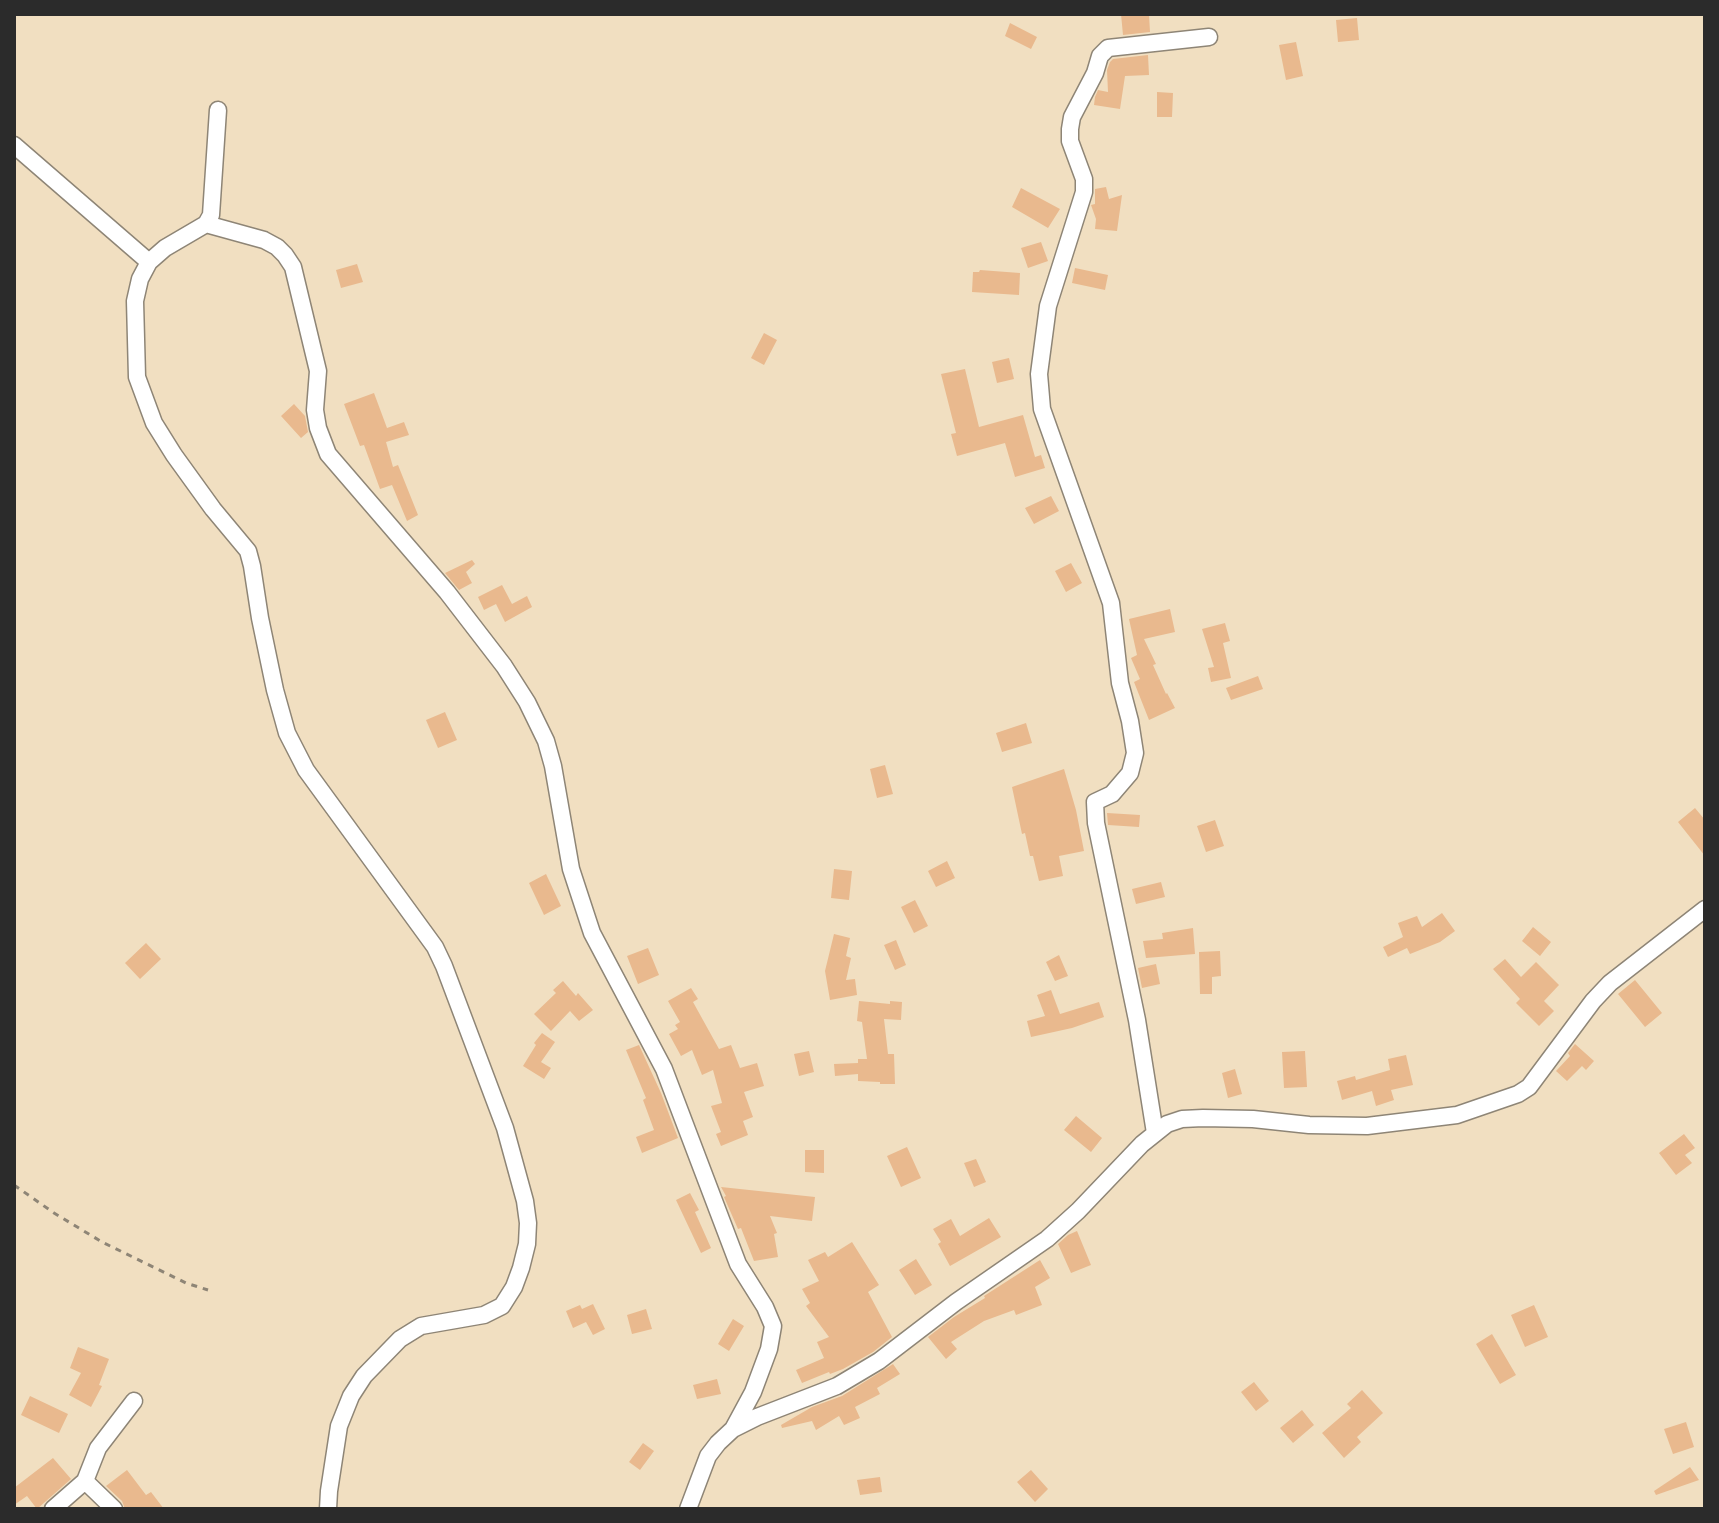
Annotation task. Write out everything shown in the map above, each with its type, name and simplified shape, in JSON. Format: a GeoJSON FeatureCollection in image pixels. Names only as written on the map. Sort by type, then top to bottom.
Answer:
{"type":"FeatureCollection","features":[{"type":"Feature","properties":{"kind":"street"},"geometry":{"type":"LineString","coordinates":[[1155,1133],[1132,993],[1096,823],[1095,802],[1112,794],[1130,773],[1135,753],[1132,732],[1120,683],[1111,603],[1042,409],[1039,374],[1048,306],[1084,192],[1084,179],[1070,141],[1072,117],[1095,73],[1100,56],[1108,48],[1209,37]]}},
{"type":"Feature","properties":{"kind":"street"},"geometry":{"type":"LineString","coordinates":[[218,110],[211,215],[206,224],[165,248],[149,262],[140,279],[135,301],[137,377],[154,423],[174,455],[248,551],[275,690],[287,733],[306,770],[435,947],[444,966],[505,1128],[528,1223],[521,1268],[502,1306],[484,1315],[421,1326],[400,1339],[364,1376],[351,1396],[339,1426],[328,1509]]}},
{"type":"Feature","properties":{"kind":"street"},"geometry":{"type":"LineString","coordinates":[[14,145],[149,262]]}},
{"type":"Feature","properties":{"kind":"street"},"geometry":{"type":"LineString","coordinates":[[206,224],[264,240],[277,247],[293,267],[318,371],[315,410],[328,454],[447,592],[494,653],[527,702],[546,741],[571,869],[592,933],[664,1069],[738,1264],[773,1326],[769,1349],[753,1392],[733,1429]]}},
{"type":"Feature","properties":{"kind":"street"},"geometry":{"type":"LineString","coordinates":[[688,1509],[708,1456],[733,1429],[837,1386],[879,1361],[956,1302],[1047,1239],[1128,1157],[1167,1124],[1182,1119],[1203,1118],[1367,1126],[1457,1115],[1518,1094],[1529,1087],[1610,983],[1705,909]]}},
{"type":"Feature","properties":{"kind":"street"},"geometry":{"type":"LineString","coordinates":[[53,1509],[85,1481],[98,1448],[134,1401]]}},
{"type":"Feature","properties":{"kind":"street"},"geometry":{"type":"LineString","coordinates":[[85,1481],[114,1509]]}},
{"type":"Feature","properties":{"kind":"path"},"geometry":{"type":"LineString","coordinates":[[14,1185],[102,1242],[186,1283],[208,1290]]}},
{"type":"Feature","properties":{"kind":"building"},"geometry":{"type":"Polygon","coordinates":[[[1121,14],[1149,14],[1150,32],[1123,35],[1121,14]]]}},
{"type":"Feature","properties":{"kind":"building"},"geometry":{"type":"Polygon","coordinates":[[[1357,18],[1359,40],[1338,42],[1336,20],[1357,18]]]}},
{"type":"Feature","properties":{"kind":"building"},"geometry":{"type":"Polygon","coordinates":[[[1010,23],[1037,37],[1031,49],[1005,36],[1010,23]]]}},
{"type":"Feature","properties":{"kind":"building"},"geometry":{"type":"Polygon","coordinates":[[[1296,42],[1303,76],[1286,80],[1279,45],[1296,42]]]}},
{"type":"Feature","properties":{"kind":"building"},"geometry":{"type":"Polygon","coordinates":[[[1148,55],[1149,75],[1125,76],[1120,109],[1094,105],[1098,90],[1108,92],[1107,70],[1113,59],[1148,55]]]}},
{"type":"Feature","properties":{"kind":"building"},"geometry":{"type":"Polygon","coordinates":[[[1157,92],[1173,93],[1172,117],[1157,117],[1157,92]]]}},
{"type":"Feature","properties":{"kind":"building"},"geometry":{"type":"Polygon","coordinates":[[[1106,187],[1109,199],[1122,195],[1117,231],[1095,229],[1096,219],[1091,205],[1095,204],[1095,189],[1106,187]]]}},
{"type":"Feature","properties":{"kind":"building"},"geometry":{"type":"Polygon","coordinates":[[[1021,188],[1060,209],[1048,228],[1012,207],[1021,188]]]}},
{"type":"Feature","properties":{"kind":"building"},"geometry":{"type":"Polygon","coordinates":[[[1041,242],[1048,261],[1028,268],[1021,248],[1041,242]]]}},
{"type":"Feature","properties":{"kind":"building"},"geometry":{"type":"Polygon","coordinates":[[[357,264],[363,282],[341,288],[336,270],[357,264]]]}},
{"type":"Feature","properties":{"kind":"building"},"geometry":{"type":"Polygon","coordinates":[[[1075,268],[1108,275],[1105,290],[1072,283],[1075,268]]]}},
{"type":"Feature","properties":{"kind":"building"},"geometry":{"type":"Polygon","coordinates":[[[973,272],[1020,273],[1019,295],[972,292],[973,272]]]}},
{"type":"Feature","properties":{"kind":"building"},"geometry":{"type":"Polygon","coordinates":[[[764,333],[777,340],[764,365],[751,358],[764,333]]]}},
{"type":"Feature","properties":{"kind":"building"},"geometry":{"type":"Polygon","coordinates":[[[1009,358],[1014,379],[997,383],[992,362],[1009,358]]]}},
{"type":"Feature","properties":{"kind":"building"},"geometry":{"type":"Polygon","coordinates":[[[965,369],[979,427],[1023,415],[1035,457],[1041,455],[1045,468],[1015,477],[1005,443],[957,456],[951,434],[956,433],[941,374],[965,369]]]}},
{"type":"Feature","properties":{"kind":"building"},"geometry":{"type":"Polygon","coordinates":[[[374,393],[387,428],[404,422],[409,435],[386,442],[393,467],[398,465],[418,515],[407,521],[392,485],[380,489],[364,445],[360,446],[344,404],[374,393]]]}},
{"type":"Feature","properties":{"kind":"building"},"geometry":{"type":"Polygon","coordinates":[[[294,404],[305,416],[308,432],[301,438],[281,416],[294,404]]]}},
{"type":"Feature","properties":{"kind":"building"},"geometry":{"type":"Polygon","coordinates":[[[1051,496],[1059,511],[1034,524],[1025,508],[1051,496]]]}},
{"type":"Feature","properties":{"kind":"building"},"geometry":{"type":"Polygon","coordinates":[[[472,560],[475,564],[466,572],[472,583],[459,590],[445,573],[472,560]]]}},
{"type":"Feature","properties":{"kind":"building"},"geometry":{"type":"Polygon","coordinates":[[[1071,563],[1082,583],[1066,592],[1055,571],[1071,563]]]}},
{"type":"Feature","properties":{"kind":"building"},"geometry":{"type":"Polygon","coordinates":[[[502,585],[512,604],[527,596],[532,607],[505,622],[496,604],[484,610],[478,597],[502,585]]]}},
{"type":"Feature","properties":{"kind":"building"},"geometry":{"type":"Polygon","coordinates":[[[1170,609],[1175,632],[1144,639],[1166,694],[1175,708],[1149,720],[1134,682],[1140,679],[1131,658],[1137,655],[1129,619],[1170,609]]]}},
{"type":"Feature","properties":{"kind":"building"},"geometry":{"type":"Polygon","coordinates":[[[1225,623],[1230,641],[1223,643],[1231,678],[1211,682],[1208,668],[1214,667],[1202,629],[1225,623]]]}},
{"type":"Feature","properties":{"kind":"building"},"geometry":{"type":"Polygon","coordinates":[[[1258,676],[1263,689],[1231,700],[1226,688],[1258,676]]]}},
{"type":"Feature","properties":{"kind":"building"},"geometry":{"type":"Polygon","coordinates":[[[445,712],[457,740],[438,748],[426,720],[445,712]]]}},
{"type":"Feature","properties":{"kind":"building"},"geometry":{"type":"Polygon","coordinates":[[[1026,723],[1032,743],[1002,752],[996,733],[1026,723]]]}},
{"type":"Feature","properties":{"kind":"building"},"geometry":{"type":"Polygon","coordinates":[[[885,765],[893,794],[877,798],[870,769],[885,765]]]}},
{"type":"Feature","properties":{"kind":"building"},"geometry":{"type":"Polygon","coordinates":[[[1064,769],[1084,851],[1059,856],[1063,876],[1039,881],[1025,833],[1022,834],[1012,787],[1064,769]]]}},
{"type":"Feature","properties":{"kind":"building"},"geometry":{"type":"Polygon","coordinates":[[[1695,808],[1705,820],[1705,856],[1678,822],[1695,808]]]}},
{"type":"Feature","properties":{"kind":"building"},"geometry":{"type":"Polygon","coordinates":[[[1107,813],[1140,815],[1139,827],[1108,825],[1107,813]]]}},
{"type":"Feature","properties":{"kind":"building"},"geometry":{"type":"Polygon","coordinates":[[[1215,820],[1224,846],[1206,852],[1197,826],[1215,820]]]}},
{"type":"Feature","properties":{"kind":"building"},"geometry":{"type":"Polygon","coordinates":[[[947,861],[955,878],[936,887],[928,871],[947,861]]]}},
{"type":"Feature","properties":{"kind":"building"},"geometry":{"type":"Polygon","coordinates":[[[834,869],[852,871],[849,900],[831,898],[834,869]]]}},
{"type":"Feature","properties":{"kind":"building"},"geometry":{"type":"Polygon","coordinates":[[[546,874],[561,906],[544,915],[529,883],[546,874]]]}},
{"type":"Feature","properties":{"kind":"building"},"geometry":{"type":"Polygon","coordinates":[[[1161,882],[1165,897],[1136,904],[1132,889],[1161,882]]]}},
{"type":"Feature","properties":{"kind":"building"},"geometry":{"type":"Polygon","coordinates":[[[915,900],[928,926],[914,933],[901,907],[915,900]]]}},
{"type":"Feature","properties":{"kind":"building"},"geometry":{"type":"Polygon","coordinates":[[[1442,913],[1455,931],[1440,942],[1410,954],[1407,948],[1388,957],[1383,947],[1403,937],[1398,923],[1417,916],[1422,927],[1442,913]]]}},
{"type":"Feature","properties":{"kind":"building"},"geometry":{"type":"Polygon","coordinates":[[[1533,927],[1551,942],[1540,956],[1522,941],[1533,927]]]}},
{"type":"Feature","properties":{"kind":"building"},"geometry":{"type":"Polygon","coordinates":[[[1193,928],[1195,954],[1146,958],[1143,941],[1163,939],[1162,933],[1193,928]]]}},
{"type":"Feature","properties":{"kind":"building"},"geometry":{"type":"Polygon","coordinates":[[[834,934],[850,938],[846,956],[851,958],[846,980],[855,979],[857,995],[830,1000],[825,971],[834,934]]]}},
{"type":"Feature","properties":{"kind":"building"},"geometry":{"type":"Polygon","coordinates":[[[896,940],[906,965],[895,970],[884,945],[896,940]]]}},
{"type":"Feature","properties":{"kind":"building"},"geometry":{"type":"Polygon","coordinates":[[[146,943],[161,959],[140,979],[125,963],[146,943]]]}},
{"type":"Feature","properties":{"kind":"building"},"geometry":{"type":"Polygon","coordinates":[[[648,948],[659,975],[638,984],[627,956],[648,948]]]}},
{"type":"Feature","properties":{"kind":"building"},"geometry":{"type":"Polygon","coordinates":[[[1220,951],[1221,976],[1212,977],[1212,994],[1200,994],[1199,952],[1220,951]]]}},
{"type":"Feature","properties":{"kind":"building"},"geometry":{"type":"Polygon","coordinates":[[[1059,955],[1068,976],[1055,981],[1046,962],[1059,955]]]}},
{"type":"Feature","properties":{"kind":"building"},"geometry":{"type":"Polygon","coordinates":[[[1505,959],[1521,977],[1536,962],[1559,985],[1544,1001],[1554,1011],[1539,1026],[1516,1003],[1520,999],[1493,969],[1505,959]]]}},
{"type":"Feature","properties":{"kind":"building"},"geometry":{"type":"Polygon","coordinates":[[[1156,964],[1160,984],[1142,988],[1138,968],[1156,964]]]}},
{"type":"Feature","properties":{"kind":"building"},"geometry":{"type":"Polygon","coordinates":[[[1635,980],[1662,1013],[1645,1027],[1618,994],[1635,980]]]}},
{"type":"Feature","properties":{"kind":"building"},"geometry":{"type":"Polygon","coordinates":[[[563,981],[593,1010],[579,1021],[570,1011],[551,1031],[534,1014],[556,993],[553,990],[563,981]]]}},
{"type":"Feature","properties":{"kind":"building"},"geometry":{"type":"Polygon","coordinates":[[[691,988],[698,999],[693,1002],[719,1049],[731,1045],[740,1068],[757,1063],[764,1086],[744,1092],[753,1117],[743,1121],[748,1135],[721,1146],[716,1134],[721,1132],[711,1106],[722,1103],[713,1070],[702,1075],[692,1050],[681,1056],[669,1034],[678,1029],[675,1025],[680,1022],[668,1001],[691,988]]]}},
{"type":"Feature","properties":{"kind":"building"},"geometry":{"type":"Polygon","coordinates":[[[1051,990],[1060,1014],[1099,1002],[1104,1017],[1031,1037],[1027,1021],[1045,1016],[1037,995],[1051,990]]]}},
{"type":"Feature","properties":{"kind":"building"},"geometry":{"type":"Polygon","coordinates":[[[859,1001],[902,1002],[901,1020],[884,1019],[888,1054],[894,1054],[895,1084],[858,1081],[858,1074],[835,1076],[834,1064],[858,1063],[858,1059],[867,1059],[862,1022],[857,1021],[859,1001]]]}},
{"type":"Feature","properties":{"kind":"building"},"geometry":{"type":"Polygon","coordinates":[[[542,1033],[555,1042],[541,1062],[551,1068],[544,1079],[523,1066],[542,1033]]]}},
{"type":"Feature","properties":{"kind":"building"},"geometry":{"type":"Polygon","coordinates":[[[1575,1044],[1594,1061],[1586,1070],[1582,1066],[1567,1081],[1556,1071],[1570,1056],[1568,1053],[1575,1044]]]}},
{"type":"Feature","properties":{"kind":"building"},"geometry":{"type":"Polygon","coordinates":[[[639,1045],[678,1138],[642,1153],[636,1137],[654,1130],[643,1100],[646,1098],[626,1050],[639,1045]]]}},
{"type":"Feature","properties":{"kind":"building"},"geometry":{"type":"Polygon","coordinates":[[[809,1051],[814,1072],[799,1076],[794,1054],[809,1051]]]}},
{"type":"Feature","properties":{"kind":"building"},"geometry":{"type":"Polygon","coordinates":[[[1305,1051],[1307,1087],[1284,1088],[1282,1052],[1305,1051]]]}},
{"type":"Feature","properties":{"kind":"building"},"geometry":{"type":"Polygon","coordinates":[[[1406,1055],[1413,1085],[1391,1090],[1394,1100],[1376,1106],[1372,1091],[1342,1100],[1337,1081],[1355,1076],[1356,1080],[1390,1070],[1388,1059],[1406,1055]]]}},
{"type":"Feature","properties":{"kind":"building"},"geometry":{"type":"Polygon","coordinates":[[[1235,1069],[1242,1094],[1228,1098],[1222,1073],[1235,1069]]]}},
{"type":"Feature","properties":{"kind":"building"},"geometry":{"type":"Polygon","coordinates":[[[1076,1116],[1102,1138],[1091,1152],[1064,1130],[1076,1116]]]}},
{"type":"Feature","properties":{"kind":"building"},"geometry":{"type":"Polygon","coordinates":[[[1684,1134],[1695,1148],[1685,1155],[1692,1163],[1676,1175],[1659,1153],[1684,1134]]]}},
{"type":"Feature","properties":{"kind":"building"},"geometry":{"type":"Polygon","coordinates":[[[907,1147],[921,1178],[901,1187],[887,1156],[907,1147]]]}},
{"type":"Feature","properties":{"kind":"building"},"geometry":{"type":"Polygon","coordinates":[[[805,1150],[824,1150],[824,1173],[805,1172],[805,1150]]]}},
{"type":"Feature","properties":{"kind":"building"},"geometry":{"type":"Polygon","coordinates":[[[976,1159],[986,1182],[974,1187],[964,1163],[976,1159]]]}},
{"type":"Feature","properties":{"kind":"building"},"geometry":{"type":"Polygon","coordinates":[[[721,1187],[815,1197],[812,1221],[770,1216],[777,1233],[774,1234],[778,1257],[754,1261],[721,1187]]]}},
{"type":"Feature","properties":{"kind":"building"},"geometry":{"type":"Polygon","coordinates":[[[690,1193],[711,1248],[701,1253],[676,1200],[690,1193]]]}},
{"type":"Feature","properties":{"kind":"building"},"geometry":{"type":"Polygon","coordinates":[[[989,1218],[1001,1237],[950,1266],[933,1229],[951,1219],[960,1236],[989,1218]]]}},
{"type":"Feature","properties":{"kind":"building"},"geometry":{"type":"Polygon","coordinates":[[[1077,1231],[1091,1265],[1071,1273],[1058,1244],[1077,1231]]]}},
{"type":"Feature","properties":{"kind":"building"},"geometry":{"type":"Polygon","coordinates":[[[852,1242],[879,1285],[868,1292],[892,1337],[843,1369],[802,1383],[796,1370],[824,1358],[817,1342],[829,1337],[806,1306],[810,1303],[802,1289],[819,1281],[808,1260],[825,1252],[828,1257],[852,1242]]]}},
{"type":"Feature","properties":{"kind":"building"},"geometry":{"type":"Polygon","coordinates":[[[916,1259],[932,1285],[915,1295],[899,1270],[916,1259]]]}},
{"type":"Feature","properties":{"kind":"building"},"geometry":{"type":"Polygon","coordinates":[[[1040,1260],[1050,1278],[1035,1287],[1042,1305],[1016,1315],[1014,1310],[984,1321],[951,1342],[957,1349],[946,1359],[928,1337],[1040,1260]]]}},
{"type":"Feature","properties":{"kind":"building"},"geometry":{"type":"Polygon","coordinates":[[[593,1304],[605,1329],[593,1335],[586,1322],[573,1328],[566,1311],[593,1304]]]}},
{"type":"Feature","properties":{"kind":"building"},"geometry":{"type":"Polygon","coordinates":[[[1534,1305],[1548,1337],[1525,1347],[1511,1315],[1534,1305]]]}},
{"type":"Feature","properties":{"kind":"building"},"geometry":{"type":"Polygon","coordinates":[[[646,1309],[652,1329],[632,1334],[627,1315],[646,1309]]]}},
{"type":"Feature","properties":{"kind":"building"},"geometry":{"type":"Polygon","coordinates":[[[733,1319],[744,1326],[729,1351],[718,1344],[733,1319]]]}},
{"type":"Feature","properties":{"kind":"building"},"geometry":{"type":"Polygon","coordinates":[[[1492,1334],[1516,1375],[1500,1384],[1476,1344],[1492,1334]]]}},
{"type":"Feature","properties":{"kind":"building"},"geometry":{"type":"Polygon","coordinates":[[[78,1347],[109,1359],[99,1385],[102,1386],[91,1407],[69,1395],[81,1373],[70,1368],[78,1347]]]}},
{"type":"Feature","properties":{"kind":"building"},"geometry":{"type":"Polygon","coordinates":[[[893,1364],[900,1374],[877,1388],[880,1394],[855,1407],[860,1418],[844,1425],[839,1416],[816,1430],[812,1421],[782,1428],[781,1425],[812,1407],[842,1396],[893,1364]]]}},
{"type":"Feature","properties":{"kind":"building"},"geometry":{"type":"Polygon","coordinates":[[[717,1379],[721,1394],[697,1399],[693,1385],[717,1379]]]}},
{"type":"Feature","properties":{"kind":"building"},"geometry":{"type":"Polygon","coordinates":[[[1254,1382],[1269,1401],[1256,1411],[1241,1392],[1254,1382]]]}},
{"type":"Feature","properties":{"kind":"building"},"geometry":{"type":"Polygon","coordinates":[[[1362,1390],[1383,1413],[1357,1437],[1361,1442],[1344,1458],[1322,1433],[1351,1408],[1347,1404],[1362,1390]]]}},
{"type":"Feature","properties":{"kind":"building"},"geometry":{"type":"Polygon","coordinates":[[[30,1396],[68,1414],[59,1433],[21,1415],[30,1396]]]}},
{"type":"Feature","properties":{"kind":"building"},"geometry":{"type":"Polygon","coordinates":[[[1302,1410],[1314,1425],[1293,1443],[1280,1428],[1302,1410]]]}},
{"type":"Feature","properties":{"kind":"building"},"geometry":{"type":"Polygon","coordinates":[[[1686,1422],[1694,1447],[1673,1454],[1664,1429],[1686,1422]]]}},
{"type":"Feature","properties":{"kind":"building"},"geometry":{"type":"Polygon","coordinates":[[[643,1443],[654,1451],[640,1470],[629,1462],[643,1443]]]}},
{"type":"Feature","properties":{"kind":"building"},"geometry":{"type":"Polygon","coordinates":[[[53,1458],[71,1479],[37,1509],[27,1496],[14,1505],[14,1488],[53,1458]]]}},
{"type":"Feature","properties":{"kind":"building"},"geometry":{"type":"Polygon","coordinates":[[[1690,1467],[1699,1480],[1656,1495],[1654,1491],[1690,1467]]]}},
{"type":"Feature","properties":{"kind":"building"},"geometry":{"type":"Polygon","coordinates":[[[127,1470],[146,1495],[151,1492],[164,1509],[125,1509],[122,1501],[106,1486],[127,1470]]]}},
{"type":"Feature","properties":{"kind":"building"},"geometry":{"type":"Polygon","coordinates":[[[1031,1470],[1048,1489],[1035,1502],[1017,1482],[1031,1470]]]}},
{"type":"Feature","properties":{"kind":"building"},"geometry":{"type":"Polygon","coordinates":[[[880,1477],[882,1492],[860,1495],[857,1480],[880,1477]]]}}]}
